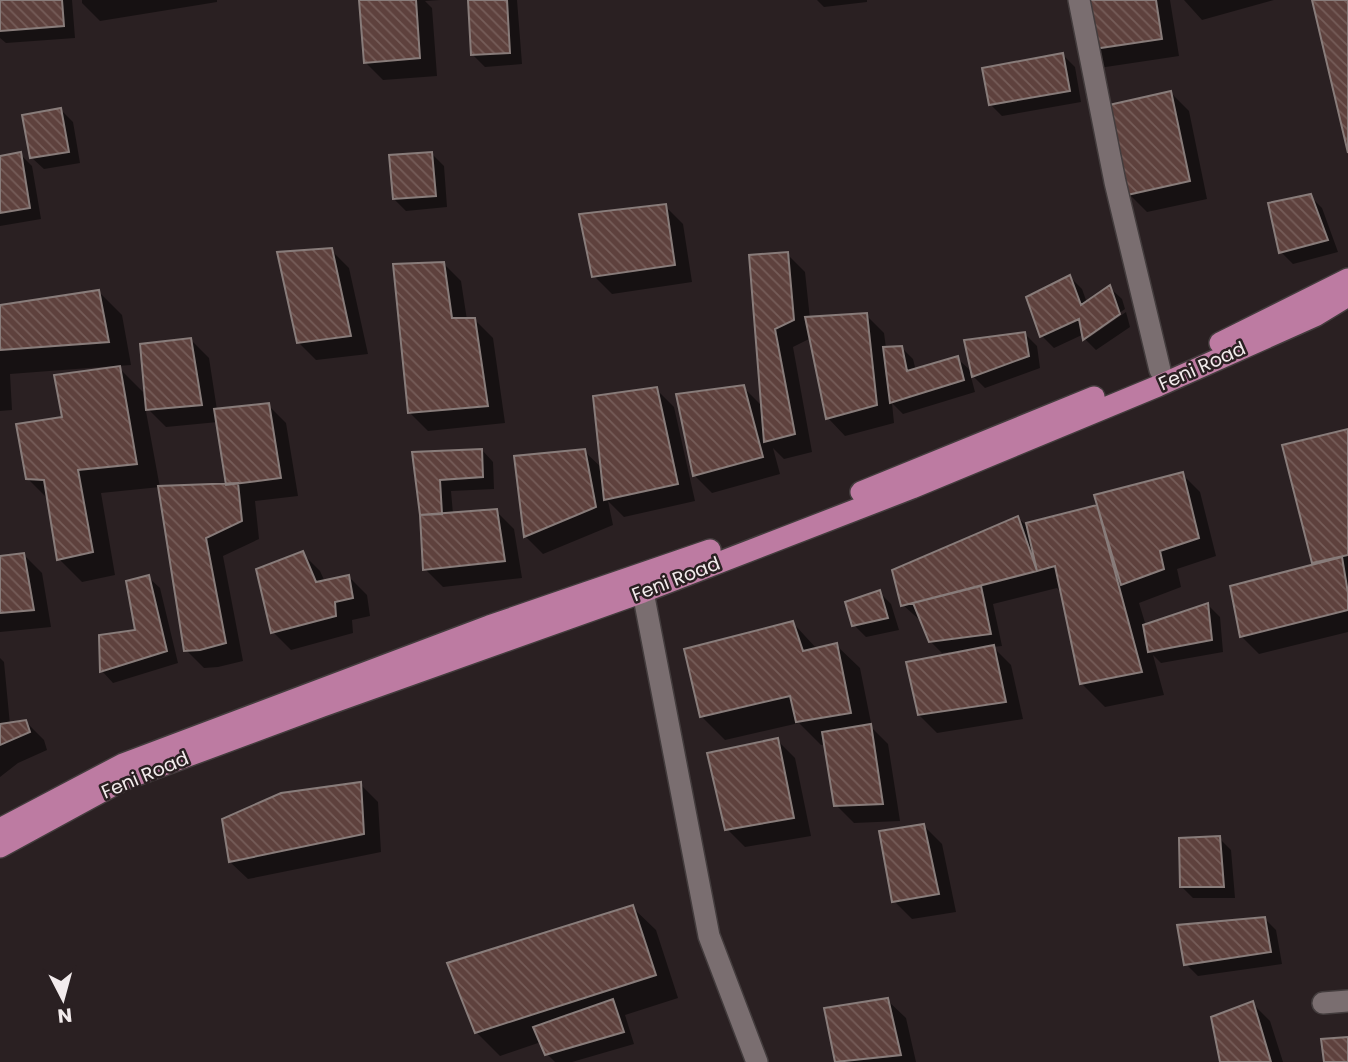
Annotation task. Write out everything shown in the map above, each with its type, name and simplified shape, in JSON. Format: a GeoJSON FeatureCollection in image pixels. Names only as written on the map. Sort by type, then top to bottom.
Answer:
{"type":"FeatureCollection","features":[{"type":"Feature","properties":{"kind":"main road"},"geometry":{"type":"LineString","coordinates":[[0,829],[123,764],[477,631],[684,560],[819,509],[1160,370],[1348,279]]}},
{"type":"Feature","properties":{"kind":"main road","name":"Feni Road"},"geometry":{"type":"LineString","coordinates":[[0,847],[123,780],[643,592],[912,488],[1158,386],[1315,316],[1348,296]]}},
{"type":"Feature","properties":{"kind":"street"},"geometry":{"type":"LineString","coordinates":[[1079,0],[1115,182],[1160,370]]}},
{"type":"Feature","properties":{"kind":"street"},"geometry":{"type":"LineString","coordinates":[[643,592],[709,936],[757,1062]]}},
{"type":"Feature","properties":{"kind":"street"},"geometry":{"type":"LineString","coordinates":[[1323,1003],[1348,1001]]}},
{"type":"Feature","properties":{"kind":"building"},"geometry":{"type":"Polygon","coordinates":[[[0,0],[62,0],[64,26],[0,31],[0,0]]]}},
{"type":"Feature","properties":{"kind":"building"},"geometry":{"type":"Polygon","coordinates":[[[359,0],[416,0],[420,58],[364,63],[359,0]]]}},
{"type":"Feature","properties":{"kind":"building"},"geometry":{"type":"Polygon","coordinates":[[[468,0],[507,0],[510,53],[471,55],[468,0]]]}},
{"type":"Feature","properties":{"kind":"building"},"geometry":{"type":"Polygon","coordinates":[[[1072,0],[1156,0],[1162,39],[1080,51],[1072,0]]]}},
{"type":"Feature","properties":{"kind":"building"},"geometry":{"type":"Polygon","coordinates":[[[1312,0],[1348,0],[1348,153],[1312,0]]]}},
{"type":"Feature","properties":{"kind":"building"},"geometry":{"type":"Polygon","coordinates":[[[1063,53],[1070,91],[989,105],[982,68],[1063,53]]]}},
{"type":"Feature","properties":{"kind":"building"},"geometry":{"type":"Polygon","coordinates":[[[1171,91],[1190,181],[1127,195],[1100,107],[1171,91]]]}},
{"type":"Feature","properties":{"kind":"building"},"geometry":{"type":"Polygon","coordinates":[[[61,108],[69,152],[30,158],[22,115],[61,108]]]}},
{"type":"Feature","properties":{"kind":"building"},"geometry":{"type":"Polygon","coordinates":[[[21,152],[30,208],[0,213],[0,156],[21,152]]]}},
{"type":"Feature","properties":{"kind":"building"},"geometry":{"type":"Polygon","coordinates":[[[432,152],[436,196],[393,199],[389,155],[432,152]]]}},
{"type":"Feature","properties":{"kind":"building"},"geometry":{"type":"Polygon","coordinates":[[[1311,194],[1328,240],[1279,253],[1268,203],[1311,194]]]}},
{"type":"Feature","properties":{"kind":"building"},"geometry":{"type":"Polygon","coordinates":[[[666,204],[675,265],[592,277],[579,214],[666,204]]]}},
{"type":"Feature","properties":{"kind":"building"},"geometry":{"type":"Polygon","coordinates":[[[332,248],[351,336],[297,343],[277,252],[332,248]]]}},
{"type":"Feature","properties":{"kind":"building"},"geometry":{"type":"Polygon","coordinates":[[[788,252],[794,320],[775,329],[795,434],[764,442],[749,255],[788,252]]]}},
{"type":"Feature","properties":{"kind":"building"},"geometry":{"type":"Polygon","coordinates":[[[444,262],[452,318],[475,318],[488,406],[408,413],[393,264],[444,262]]]}},
{"type":"Feature","properties":{"kind":"building"},"geometry":{"type":"Polygon","coordinates":[[[1070,275],[1081,305],[1110,285],[1120,314],[1083,340],[1079,319],[1040,337],[1026,297],[1070,275]]]}},
{"type":"Feature","properties":{"kind":"building"},"geometry":{"type":"Polygon","coordinates":[[[99,290],[109,342],[0,350],[0,305],[99,290]]]}},
{"type":"Feature","properties":{"kind":"building"},"geometry":{"type":"Polygon","coordinates":[[[867,313],[877,405],[826,419],[805,317],[867,313]]]}},
{"type":"Feature","properties":{"kind":"building"},"geometry":{"type":"Polygon","coordinates":[[[1025,332],[1029,356],[972,377],[964,340],[1025,332]]]}},
{"type":"Feature","properties":{"kind":"building"},"geometry":{"type":"Polygon","coordinates":[[[191,338],[202,405],[146,410],[140,344],[191,338]]]}},
{"type":"Feature","properties":{"kind":"building"},"geometry":{"type":"Polygon","coordinates":[[[902,346],[907,371],[958,356],[964,380],[890,403],[883,347],[902,346]]]}},
{"type":"Feature","properties":{"kind":"building"},"geometry":{"type":"Polygon","coordinates":[[[120,366],[137,464],[78,470],[93,552],[57,560],[44,480],[26,479],[16,424],[62,417],[54,375],[120,366]]]}},
{"type":"Feature","properties":{"kind":"building"},"geometry":{"type":"Polygon","coordinates":[[[744,385],[763,457],[693,476],[676,394],[744,385]]]}},
{"type":"Feature","properties":{"kind":"building"},"geometry":{"type":"Polygon","coordinates":[[[657,387],[678,484],[604,500],[593,396],[657,387]]]}},
{"type":"Feature","properties":{"kind":"building"},"geometry":{"type":"Polygon","coordinates":[[[269,403],[281,478],[226,485],[214,409],[269,403]]]}},
{"type":"Feature","properties":{"kind":"building"},"geometry":{"type":"Polygon","coordinates":[[[1348,429],[1348,555],[1312,563],[1282,445],[1348,429]]]}},
{"type":"Feature","properties":{"kind":"building"},"geometry":{"type":"Polygon","coordinates":[[[482,449],[483,477],[440,480],[442,514],[420,515],[412,452],[482,449]]]}},
{"type":"Feature","properties":{"kind":"building"},"geometry":{"type":"Polygon","coordinates":[[[585,449],[596,507],[524,537],[514,456],[585,449]]]}},
{"type":"Feature","properties":{"kind":"building"},"geometry":{"type":"Polygon","coordinates":[[[1183,472],[1199,538],[1160,551],[1164,569],[1121,585],[1094,495],[1183,472]]]}},
{"type":"Feature","properties":{"kind":"building"},"geometry":{"type":"Polygon","coordinates":[[[238,483],[242,521],[206,538],[226,643],[184,651],[158,486],[238,483]]]}},
{"type":"Feature","properties":{"kind":"building"},"geometry":{"type":"Polygon","coordinates":[[[1097,505],[1142,672],[1080,684],[1055,566],[1037,571],[1026,523],[1097,505]]]}},
{"type":"Feature","properties":{"kind":"building"},"geometry":{"type":"Polygon","coordinates":[[[497,509],[505,561],[423,570],[420,515],[497,509]]]}},
{"type":"Feature","properties":{"kind":"building"},"geometry":{"type":"Polygon","coordinates":[[[1018,516],[1037,571],[901,606],[892,570],[1018,516]]]}},
{"type":"Feature","properties":{"kind":"building"},"geometry":{"type":"Polygon","coordinates":[[[303,551],[316,582],[349,575],[353,598],[335,602],[336,616],[271,633],[256,569],[303,551]]]}},
{"type":"Feature","properties":{"kind":"building"},"geometry":{"type":"Polygon","coordinates":[[[24,553],[34,610],[0,613],[0,556],[24,553]]]}},
{"type":"Feature","properties":{"kind":"building"},"geometry":{"type":"Polygon","coordinates":[[[1342,557],[1348,610],[1240,637],[1230,586],[1342,557]]]}},
{"type":"Feature","properties":{"kind":"building"},"geometry":{"type":"Polygon","coordinates":[[[149,575],[167,651],[100,672],[99,635],[135,630],[126,581],[149,575]]]}},
{"type":"Feature","properties":{"kind":"building"},"geometry":{"type":"Polygon","coordinates":[[[981,586],[991,634],[929,642],[913,603],[981,586]]]}},
{"type":"Feature","properties":{"kind":"building"},"geometry":{"type":"Polygon","coordinates":[[[880,590],[888,618],[852,626],[845,602],[880,590]]]}},
{"type":"Feature","properties":{"kind":"building"},"geometry":{"type":"Polygon","coordinates":[[[1208,603],[1212,640],[1148,652],[1143,625],[1208,603]]]}},
{"type":"Feature","properties":{"kind":"building"},"geometry":{"type":"Polygon","coordinates":[[[793,621],[803,651],[837,643],[851,713],[796,722],[790,696],[700,717],[684,649],[793,621]]]}},
{"type":"Feature","properties":{"kind":"building"},"geometry":{"type":"Polygon","coordinates":[[[994,645],[1006,702],[918,715],[906,662],[994,645]]]}},
{"type":"Feature","properties":{"kind":"building"},"geometry":{"type":"Polygon","coordinates":[[[26,720],[30,732],[0,745],[0,724],[26,720]]]}},
{"type":"Feature","properties":{"kind":"building"},"geometry":{"type":"Polygon","coordinates":[[[871,724],[883,804],[834,806],[822,732],[871,724]]]}},
{"type":"Feature","properties":{"kind":"building"},"geometry":{"type":"Polygon","coordinates":[[[778,738],[794,818],[725,830],[707,753],[778,738]]]}},
{"type":"Feature","properties":{"kind":"building"},"geometry":{"type":"Polygon","coordinates":[[[361,782],[364,834],[229,862],[222,819],[281,793],[361,782]]]}},
{"type":"Feature","properties":{"kind":"building"},"geometry":{"type":"Polygon","coordinates":[[[924,824],[939,894],[892,902],[879,831],[924,824]]]}},
{"type":"Feature","properties":{"kind":"building"},"geometry":{"type":"Polygon","coordinates":[[[1220,836],[1224,887],[1180,887],[1179,838],[1220,836]]]}},
{"type":"Feature","properties":{"kind":"building"},"geometry":{"type":"Polygon","coordinates":[[[633,905],[656,975],[475,1033],[447,963],[633,905]]]}},
{"type":"Feature","properties":{"kind":"building"},"geometry":{"type":"Polygon","coordinates":[[[1265,917],[1271,952],[1184,965],[1177,925],[1265,917]]]}},
{"type":"Feature","properties":{"kind":"building"},"geometry":{"type":"Polygon","coordinates":[[[888,998],[901,1055],[835,1062],[824,1008],[888,998]]]}},
{"type":"Feature","properties":{"kind":"building"},"geometry":{"type":"Polygon","coordinates":[[[613,999],[624,1032],[545,1055],[533,1027],[613,999]]]}},
{"type":"Feature","properties":{"kind":"building"},"geometry":{"type":"Polygon","coordinates":[[[1253,1001],[1271,1062],[1220,1062],[1211,1017],[1253,1001]]]}},
{"type":"Feature","properties":{"kind":"building"},"geometry":{"type":"Polygon","coordinates":[[[1348,1037],[1348,1062],[1324,1062],[1321,1039],[1348,1037]]]}}]}
